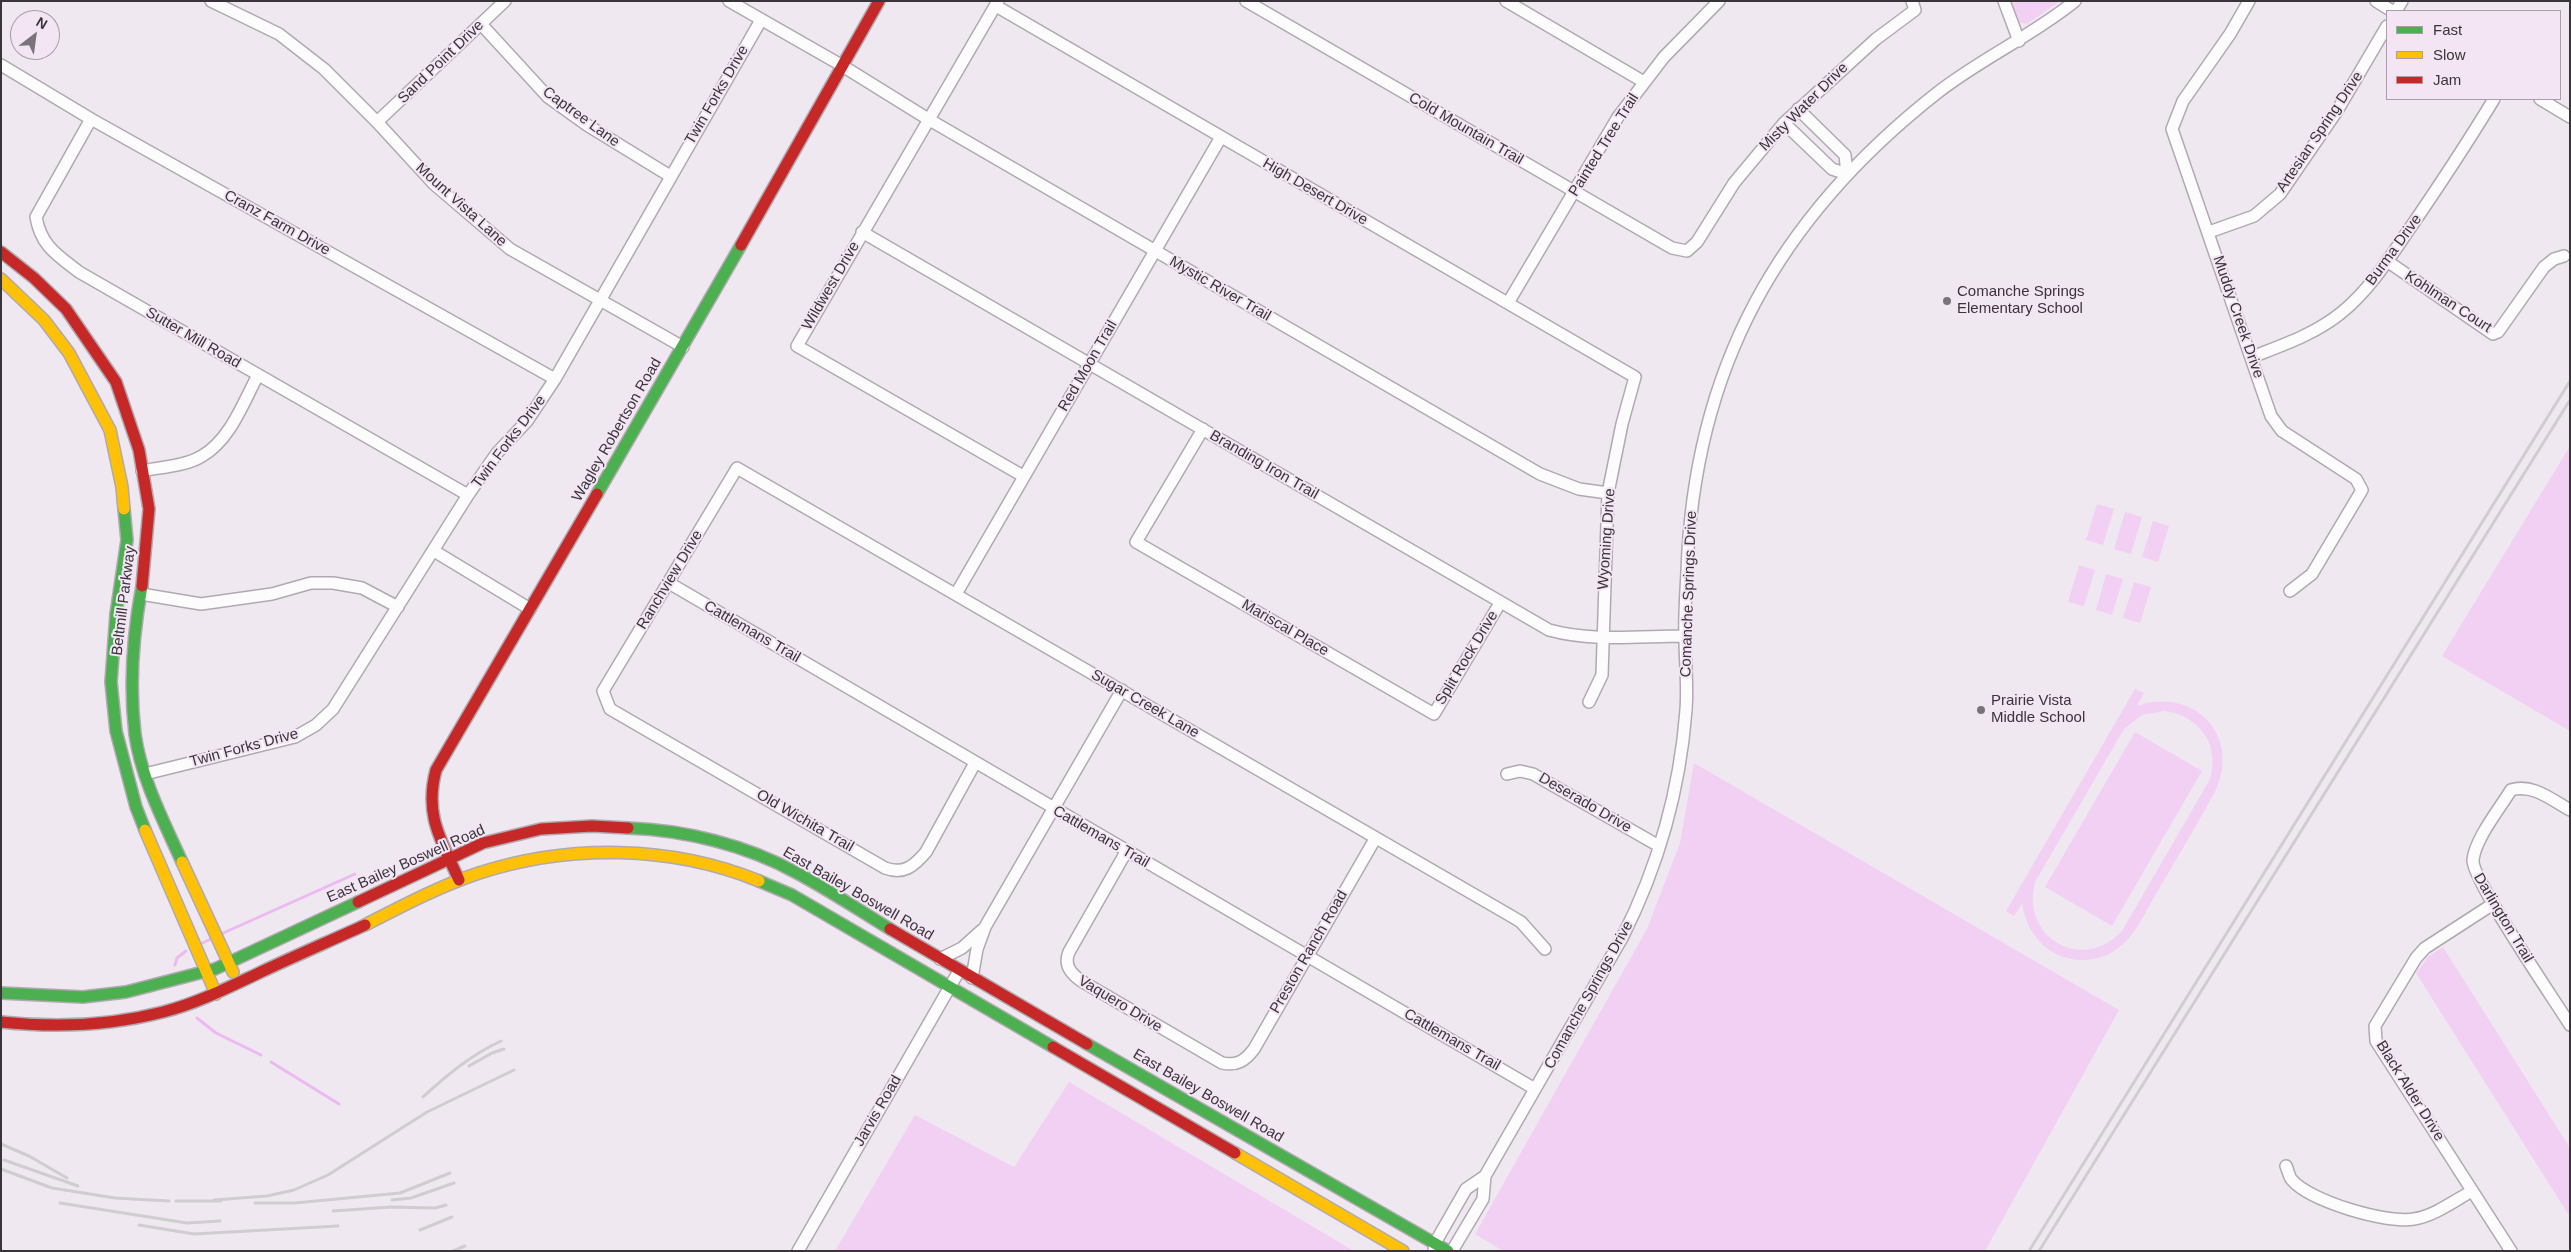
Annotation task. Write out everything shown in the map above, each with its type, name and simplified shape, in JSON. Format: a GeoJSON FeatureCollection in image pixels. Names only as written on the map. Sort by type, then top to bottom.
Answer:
{"type":"FeatureCollection","features":[{"type":"Feature","properties":{"kind":"main road","name":"Wagley Robertson Road"},"geometry":{"type":"LineString","coordinates":[[459,880],[432,821],[428,799],[436,770],[683,347],[841,65],[879,1]]}},
{"type":"Feature","properties":{"kind":"main road","name":"Beltmill Parkway"},"geometry":{"type":"LineString","coordinates":[[1,252],[38,282],[66,309],[116,382],[139,450],[149,509],[144,573],[133,635],[135,735],[145,774],[170,836],[238,982]]}},
{"type":"Feature","properties":{"kind":"main road","name":"Beltmill Parkway"},"geometry":{"type":"LineString","coordinates":[[1,279],[44,320],[69,353],[110,430],[119,474],[127,540],[119,590],[111,682],[116,731],[126,777],[150,843],[204,972],[216,994]]}},
{"type":"Feature","properties":{"kind":"main road"},"geometry":{"type":"LineString","coordinates":[[22,298],[38,282]]}},
{"type":"Feature","properties":{"kind":"main road"},"geometry":{"type":"LineString","coordinates":[[119,474],[142,471]]}},
{"type":"Feature","properties":{"kind":"main road"},"geometry":{"type":"LineString","coordinates":[[119,590],[140,594]]}},
{"type":"Feature","properties":{"kind":"main road"},"geometry":{"type":"LineString","coordinates":[[126,777],[145,774]]}},
{"type":"Feature","properties":{"kind":"main road","name":"East Bailey Boswell Road"},"geometry":{"type":"LineString","coordinates":[[1,993],[84,997],[126,992],[204,972],[229,962],[483,843],[541,830],[592,826],[657,828],[705,837],[752,852],[796,872],[959,971],[1434,1247],[1448,1251]]}},
{"type":"Feature","properties":{"kind":"main road"},"geometry":{"type":"LineString","coordinates":[[1,1022],[64,1026],[110,1023],[176,1009],[216,994],[238,982],[292,960],[459,880],[522,861],[580,852],[635,852],[704,863],[749,876],[792,895],[1402,1251]]}},
{"type":"Feature","properties":{"kind":"street","name":"Mount Vista Lane"},"geometry":{"type":"LineString","coordinates":[[211,1],[279,34],[324,69],[377,122],[434,184],[503,243],[600,301],[683,347]]}},
{"type":"Feature","properties":{"kind":"street","name":"Sand Point Drive"},"geometry":{"type":"LineString","coordinates":[[377,122],[505,1]]}},
{"type":"Feature","properties":{"kind":"street"},"geometry":{"type":"LineString","coordinates":[[729,1],[841,65]]}},
{"type":"Feature","properties":{"kind":"street","name":"Cold Mountain Trail"},"geometry":{"type":"LineString","coordinates":[[1246,1],[1672,248],[1688,251]]}},
{"type":"Feature","properties":{"kind":"street"},"geometry":{"type":"LineString","coordinates":[[1506,1],[1644,82]]}},
{"type":"Feature","properties":{"kind":"street","name":"Painted Tree Trail"},"geometry":{"type":"LineString","coordinates":[[1508,303],[1618,117],[1664,57],[1719,1]]}},
{"type":"Feature","properties":{"kind":"street","name":"Misty Water Drive"},"geometry":{"type":"LineString","coordinates":[[1688,251],[1697,242],[1734,183],[1784,123],[1876,39],[1915,10],[1912,1]]}},
{"type":"Feature","properties":{"kind":"street"},"geometry":{"type":"LineString","coordinates":[[2004,1],[2019,41]]}},
{"type":"Feature","properties":{"kind":"street","name":"Comanche Springs Drive"},"geometry":{"type":"LineString","coordinates":[[1452,1251],[1483,1199],[1485,1176],[1636,911],[1659,846],[1674,794],[1686,707],[1684,636],[1692,500],[1701,449],[1717,387],[1751,311],[1773,270],[1813,213],[1847,174],[1888,134],[1955,79],[2019,41],[2075,1]]}},
{"type":"Feature","properties":{"kind":"street","name":"Muddy Creek Drive"},"geometry":{"type":"LineString","coordinates":[[2249,1],[2230,34],[2183,101],[2172,129],[2271,416],[2282,431],[2356,479],[2362,490],[2312,574],[2290,591]]}},
{"type":"Feature","properties":{"kind":"street"},"geometry":{"type":"LineString","coordinates":[[2376,1],[2392,10]]}},
{"type":"Feature","properties":{"kind":"street","name":"Wildwest Drive"},"geometry":{"type":"LineString","coordinates":[[997,3],[797,346],[1024,476]]}},
{"type":"Feature","properties":{"kind":"street","name":"High Desert Drive"},"geometry":{"type":"LineString","coordinates":[[997,3],[1221,138],[1636,377]]}},
{"type":"Feature","properties":{"kind":"street","name":"Twin Forks Drive"},"geometry":{"type":"LineString","coordinates":[[145,774],[295,736],[316,725],[333,709],[468,495],[497,453],[527,421],[555,380],[670,176],[761,20]]}},
{"type":"Feature","properties":{"kind":"street","name":"Captree Lane"},"geometry":{"type":"LineString","coordinates":[[481,24],[548,97],[587,125],[670,176]]}},
{"type":"Feature","properties":{"kind":"street","name":"Artesian Spring Drive"},"geometry":{"type":"LineString","coordinates":[[2209,232],[2254,216],[2280,194],[2337,111],[2386,28]]}},
{"type":"Feature","properties":{"kind":"street","name":"Cranz Farm Drive"},"geometry":{"type":"LineString","coordinates":[[1,65],[92,119],[555,380]]}},
{"type":"Feature","properties":{"kind":"street","name":"Mystic River Trail"},"geometry":{"type":"LineString","coordinates":[[841,65],[928,119],[1540,474],[1579,489],[1608,493]]}},
{"type":"Feature","properties":{"kind":"street","name":"Burma Drive"},"geometry":{"type":"LineString","coordinates":[[2252,357],[2306,335],[2340,313],[2370,284],[2454,165],[2493,100]]}},
{"type":"Feature","properties":{"kind":"street"},"geometry":{"type":"LineString","coordinates":[[2542,100],[2570,117]]}},
{"type":"Feature","properties":{"kind":"street"},"geometry":{"type":"LineString","coordinates":[[1784,123],[1832,169],[1847,174],[1845,156],[1798,109]]}},
{"type":"Feature","properties":{"kind":"street","name":"Sutter Mill Road"},"geometry":{"type":"LineString","coordinates":[[92,119],[36,217],[39,234],[57,255],[79,272],[468,495]]}},
{"type":"Feature","properties":{"kind":"street","name":"Red Moon Trail"},"geometry":{"type":"LineString","coordinates":[[956,594],[1221,138]]}},
{"type":"Feature","properties":{"kind":"street","name":"Branding Iron Trail"},"geometry":{"type":"LineString","coordinates":[[862,232],[1549,630],[1565,634],[1602,637],[1684,636]]}},
{"type":"Feature","properties":{"kind":"street","name":"Kohlman Court"},"geometry":{"type":"LineString","coordinates":[[2387,261],[2493,334],[2498,332],[2544,267],[2554,259],[2564,256]]}},
{"type":"Feature","properties":{"kind":"street"},"geometry":{"type":"LineString","coordinates":[[142,471],[201,457],[215,446],[231,426],[258,375]]}},
{"type":"Feature","properties":{"kind":"street","name":"Wyoming Drive"},"geometry":{"type":"LineString","coordinates":[[1589,702],[1602,675],[1608,493],[1622,424],[1636,377]]}},
{"type":"Feature","properties":{"kind":"street","name":"Mariscal Place"},"geometry":{"type":"LineString","coordinates":[[1204,429],[1136,542],[1434,714]]}},
{"type":"Feature","properties":{"kind":"street","name":"Ranchview Drive"},"geometry":{"type":"LineString","coordinates":[[603,691],[737,468]]}},
{"type":"Feature","properties":{"kind":"street","name":"Sugar Creek Lane"},"geometry":{"type":"LineString","coordinates":[[737,468],[1511,916],[1521,922],[1545,949]]}},
{"type":"Feature","properties":{"kind":"street"},"geometry":{"type":"LineString","coordinates":[[434,551],[530,609]]}},
{"type":"Feature","properties":{"kind":"street"},"geometry":{"type":"LineString","coordinates":[[140,594],[201,604],[272,594],[311,583],[332,583],[362,588],[398,607]]}},
{"type":"Feature","properties":{"kind":"street","name":"Cattlemans Trail"},"geometry":{"type":"LineString","coordinates":[[668,583],[1535,1089]]}},
{"type":"Feature","properties":{"kind":"street","name":"Split Rock Drive"},"geometry":{"type":"LineString","coordinates":[[1434,714],[1500,603]]}},
{"type":"Feature","properties":{"kind":"street"},"geometry":{"type":"LineString","coordinates":[[972,978],[977,949],[985,927],[1122,690]]}},
{"type":"Feature","properties":{"kind":"street","name":"Old Wichita Trail"},"geometry":{"type":"LineString","coordinates":[[603,691],[610,709],[885,868],[896,872],[905,870],[917,863],[926,852],[976,763]]}},
{"type":"Feature","properties":{"kind":"street","name":"Deserado Drive"},"geometry":{"type":"LineString","coordinates":[[1507,774],[1520,772],[1533,774],[1659,846]]}},
{"type":"Feature","properties":{"kind":"street","name":"Darlington Trail"},"geometry":{"type":"LineString","coordinates":[[2570,810],[2535,790],[2520,787],[2511,790],[2476,849],[2472,862],[2475,874],[2493,904],[2570,1025]]}},
{"type":"Feature","properties":{"kind":"street","name":"Preston Ranch Road"},"geometry":{"type":"LineString","coordinates":[[1240,1063],[1254,1049],[1375,839]]}},
{"type":"Feature","properties":{"kind":"street","name":"Vaquero Drive"},"geometry":{"type":"LineString","coordinates":[[1126,852],[1069,952],[1066,959],[1068,968],[1073,976],[1222,1063],[1240,1063]]}},
{"type":"Feature","properties":{"kind":"street","name":"Black Alder Drive"},"geometry":{"type":"LineString","coordinates":[[2493,904],[2425,948],[2416,958],[2375,1026],[2376,1041],[2511,1251]]}},
{"type":"Feature","properties":{"kind":"street"},"geometry":{"type":"LineString","coordinates":[[940,959],[962,948],[985,927]]}},
{"type":"Feature","properties":{"kind":"street","name":"Jarvis Road"},"geometry":{"type":"LineString","coordinates":[[798,1251],[959,971]]}},
{"type":"Feature","properties":{"kind":"street"},"geometry":{"type":"LineString","coordinates":[[2286,1166],[2292,1180],[2314,1194],[2362,1215],[2388,1220],[2414,1219],[2433,1213],[2472,1191]]}},
{"type":"Feature","properties":{"kind":"street","name":"Comanche Springs Drive"},"geometry":{"type":"LineString","coordinates":[[1434,1247],[1466,1189],[1485,1176]]}},
{"type":"Feature","properties":{"kind":"shaded area"},"geometry":{"type":"Polygon","coordinates":[[[2010,1],[2060,1],[2027,24],[2018,22],[2010,1]]]}},
{"type":"Feature","properties":{"kind":"shaded area"},"geometry":{"type":"Polygon","coordinates":[[[2570,446],[2570,731],[2442,656],[2570,446]]]}},
{"type":"Feature","properties":{"kind":"shaded area"},"geometry":{"type":"Polygon","coordinates":[[[2097,504],[2114,509],[2103,545],[2086,540],[2097,504]]]}},
{"type":"Feature","properties":{"kind":"shaded area"},"geometry":{"type":"Polygon","coordinates":[[[2125,512],[2142,517],[2131,554],[2114,549],[2125,512]]]}},
{"type":"Feature","properties":{"kind":"shaded area"},"geometry":{"type":"Polygon","coordinates":[[[2153,521],[2169,526],[2158,562],[2142,557],[2153,521]]]}},
{"type":"Feature","properties":{"kind":"shaded area"},"geometry":{"type":"Polygon","coordinates":[[[2079,565],[2095,570],[2084,606],[2068,602],[2079,565]]]}},
{"type":"Feature","properties":{"kind":"shaded area"},"geometry":{"type":"Polygon","coordinates":[[[2106,574],[2123,579],[2112,615],[2096,610],[2106,574]]]}},
{"type":"Feature","properties":{"kind":"shaded area"},"geometry":{"type":"Polygon","coordinates":[[[2134,582],[2151,587],[2140,623],[2123,618],[2134,582]]]}},
{"type":"Feature","properties":{"kind":"shaded area"},"geometry":{"type":"Polygon","coordinates":[[[2135,689],[2144,693],[2137,706],[2158,702],[2177,703],[2194,710],[2208,720],[2217,735],[2222,752],[2222,771],[2215,792],[2141,921],[2122,945],[2100,958],[2083,960],[2066,958],[2051,951],[2038,940],[2026,920],[2022,904],[2014,916],[2006,911],[2135,689]],[[2165,711],[2142,715],[2124,729],[2035,882],[2033,902],[2037,919],[2045,933],[2058,943],[2073,949],[2089,949],[2106,943],[2122,931],[2210,779],[2212,755],[2204,734],[2188,719],[2165,711]]]}},
{"type":"Feature","properties":{"kind":"shaded area"},"geometry":{"type":"Polygon","coordinates":[[[2135,732],[2202,771],[2112,926],[2045,887],[2135,732]]]}},
{"type":"Feature","properties":{"kind":"shaded area"},"geometry":{"type":"Polygon","coordinates":[[[1694,763],[2119,1010],[1985,1251],[1503,1251],[1475,1234],[1647,929],[1680,843],[1694,763]]]}},
{"type":"Feature","properties":{"kind":"shaded area"},"geometry":{"type":"Polygon","coordinates":[[[2443,947],[2570,1148],[2570,1217],[2416,973],[2428,957],[2443,947]]]}},
{"type":"Feature","properties":{"kind":"shaded area"},"geometry":{"type":"Polygon","coordinates":[[[1069,1082],[1354,1251],[835,1251],[915,1115],[1014,1167],[1069,1082]]]}},
{"type":"Feature","properties":{"kind":"waterway"},"geometry":{"type":"LineString","coordinates":[[221,934],[355,874]]}},
{"type":"Feature","properties":{"kind":"waterway"},"geometry":{"type":"LineString","coordinates":[[198,945],[211,939]]}},
{"type":"Feature","properties":{"kind":"waterway"},"geometry":{"type":"LineString","coordinates":[[175,965],[177,958],[186,951]]}},
{"type":"Feature","properties":{"kind":"waterway"},"geometry":{"type":"LineString","coordinates":[[197,1018],[216,1033],[261,1055]]}},
{"type":"Feature","properties":{"kind":"waterway"},"geometry":{"type":"LineString","coordinates":[[271,1062],[339,1104]]}},
{"type":"Feature","properties":{"kind":"railway"},"geometry":{"type":"LineString","coordinates":[[2029,1251],[2570,381]]}},
{"type":"Feature","properties":{"kind":"railway"},"geometry":{"type":"LineString","coordinates":[[2039,1251],[2570,400]]}},
{"type":"Feature","properties":{"kind":"railway"},"geometry":{"type":"LineString","coordinates":[[423,1097],[460,1066],[501,1041]]}},
{"type":"Feature","properties":{"kind":"railway"},"geometry":{"type":"LineString","coordinates":[[469,1066],[492,1053],[504,1049]]}},
{"type":"Feature","properties":{"kind":"railway"},"geometry":{"type":"LineString","coordinates":[[214,1200],[267,1196],[294,1190],[328,1175],[427,1112],[514,1070]]}},
{"type":"Feature","properties":{"kind":"railway"},"geometry":{"type":"LineString","coordinates":[[1,1144],[29,1156],[67,1178]]}},
{"type":"Feature","properties":{"kind":"railway"},"geometry":{"type":"LineString","coordinates":[[4,1160],[78,1186]]}},
{"type":"Feature","properties":{"kind":"railway"},"geometry":{"type":"LineString","coordinates":[[1,1169],[52,1188],[115,1198],[169,1201]]}},
{"type":"Feature","properties":{"kind":"railway"},"geometry":{"type":"LineString","coordinates":[[255,1203],[295,1203],[400,1193],[450,1173]]}},
{"type":"Feature","properties":{"kind":"railway"},"geometry":{"type":"LineString","coordinates":[[392,1200],[411,1198],[454,1183]]}},
{"type":"Feature","properties":{"kind":"railway"},"geometry":{"type":"LineString","coordinates":[[176,1201],[221,1201]]}},
{"type":"Feature","properties":{"kind":"railway"},"geometry":{"type":"LineString","coordinates":[[60,1203],[187,1223],[220,1221]]}},
{"type":"Feature","properties":{"kind":"railway"},"geometry":{"type":"LineString","coordinates":[[333,1211],[391,1207],[435,1208],[446,1205]]}},
{"type":"Feature","properties":{"kind":"railway"},"geometry":{"type":"LineString","coordinates":[[420,1230],[452,1217]]}},
{"type":"Feature","properties":{"kind":"railway"},"geometry":{"type":"LineString","coordinates":[[139,1225],[194,1234],[338,1226]]}},
{"type":"Feature","properties":{"kind":"railway"},"geometry":{"type":"LineString","coordinates":[[453,1251],[465,1246]]}},
{"type":"Feature","properties":{"kind":"traffic: fast"},"geometry":{"type":"LineString","coordinates":[[597,494],[741,245]]}},
{"type":"Feature","properties":{"kind":"traffic: fast"},"geometry":{"type":"LineString","coordinates":[[124,509],[127,540],[116,614],[111,682],[116,731],[136,807],[145,830]]}},
{"type":"Feature","properties":{"kind":"traffic: fast"},"geometry":{"type":"LineString","coordinates":[[142,586],[136,622],[132,678],[135,734],[142,767],[161,816],[182,862]]}},
{"type":"Feature","properties":{"kind":"traffic: fast"},"geometry":{"type":"LineString","coordinates":[[628,828],[650,829],[693,836],[757,854],[809,880],[890,929]]}},
{"type":"Feature","properties":{"kind":"traffic: fast"},"geometry":{"type":"LineString","coordinates":[[759,881],[792,895],[1053,1047]]}},
{"type":"Feature","properties":{"kind":"traffic: fast"},"geometry":{"type":"LineString","coordinates":[[1,993],[83,997],[126,992],[215,969],[358,902]]}},
{"type":"Feature","properties":{"kind":"traffic: fast"},"geometry":{"type":"LineString","coordinates":[[1087,1044],[1448,1251]]}},
{"type":"Feature","properties":{"kind":"traffic: slow"},"geometry":{"type":"LineString","coordinates":[[1,279],[44,320],[69,353],[110,430],[122,487],[124,509]]}},
{"type":"Feature","properties":{"kind":"traffic: slow"},"geometry":{"type":"LineString","coordinates":[[145,830],[216,994]]}},
{"type":"Feature","properties":{"kind":"traffic: slow"},"geometry":{"type":"LineString","coordinates":[[365,925],[464,878],[513,864],[548,857],[584,853],[655,855],[691,860],[759,881]]}},
{"type":"Feature","properties":{"kind":"traffic: slow"},"geometry":{"type":"LineString","coordinates":[[182,862],[233,972]]}},
{"type":"Feature","properties":{"kind":"traffic: slow"},"geometry":{"type":"LineString","coordinates":[[1235,1153],[1403,1251]]}},
{"type":"Feature","properties":{"kind":"traffic: jam"},"geometry":{"type":"LineString","coordinates":[[741,245],[879,1]]}},
{"type":"Feature","properties":{"kind":"traffic: jam"},"geometry":{"type":"LineString","coordinates":[[1,252],[34,278],[66,309],[116,382],[139,450],[149,509],[142,586]]}},
{"type":"Feature","properties":{"kind":"traffic: jam"},"geometry":{"type":"LineString","coordinates":[[459,880],[436,827],[433,814],[433,786],[436,770],[597,494]]}},
{"type":"Feature","properties":{"kind":"traffic: jam"},"geometry":{"type":"LineString","coordinates":[[358,902],[483,843],[541,829],[592,826],[628,828]]}},
{"type":"Feature","properties":{"kind":"traffic: jam"},"geometry":{"type":"LineString","coordinates":[[1,1022],[42,1025],[103,1023],[163,1012],[213,994],[365,925]]}},
{"type":"Feature","properties":{"kind":"traffic: jam"},"geometry":{"type":"LineString","coordinates":[[890,929],[1087,1044]]}},
{"type":"Feature","properties":{"kind":"traffic: jam"},"geometry":{"type":"LineString","coordinates":[[1053,1047],[1235,1153]]}},
{"type":"Feature","properties":{"kind":"place","name":"Comanche Springs Elementary School"},"geometry":{"type":"Point","coordinates":[1947,301]}},
{"type":"Feature","properties":{"kind":"place","name":"Prairie Vista Middle School"},"geometry":{"type":"Point","coordinates":[1981,710]}}]}
